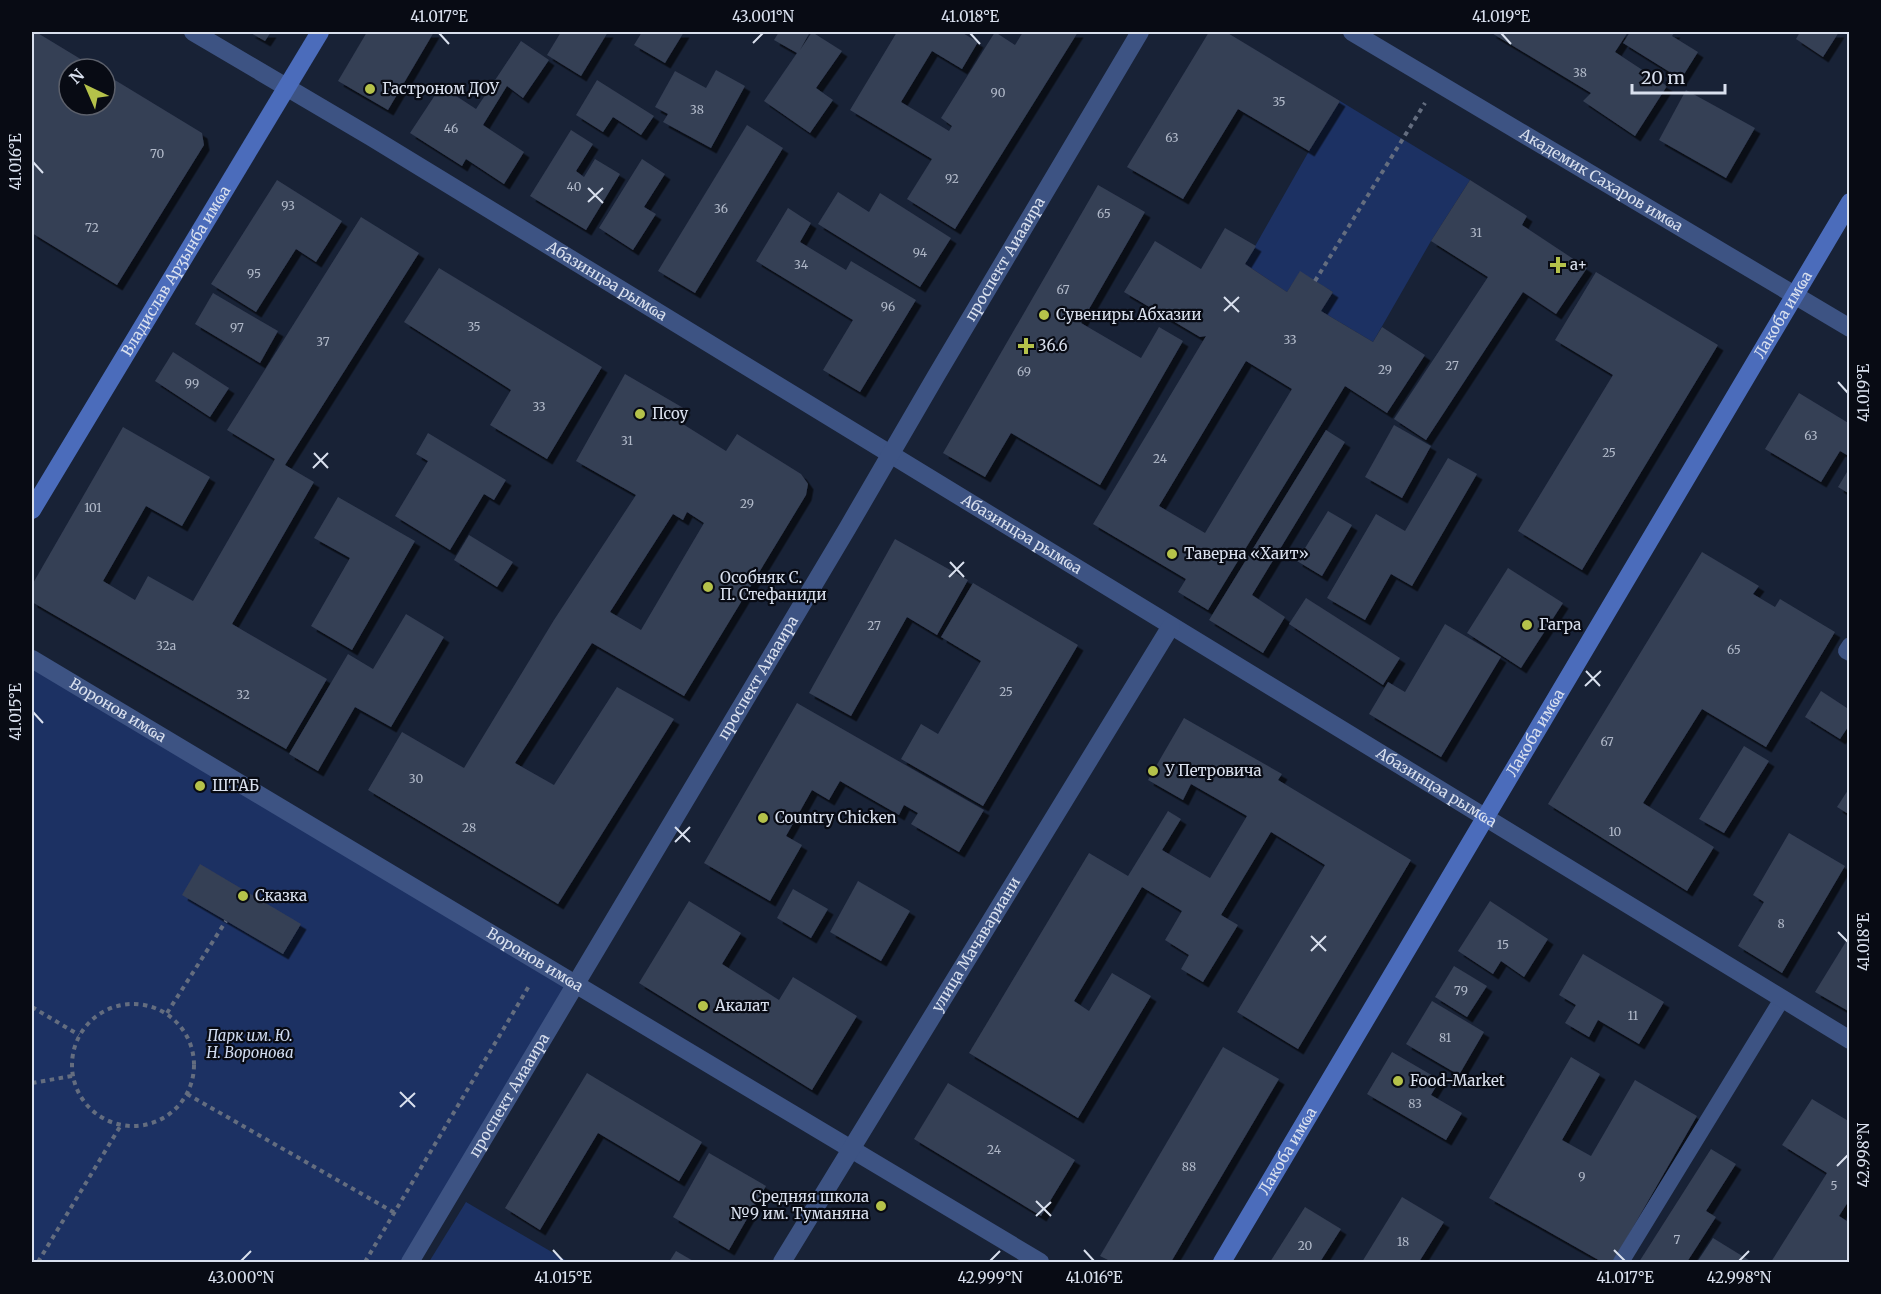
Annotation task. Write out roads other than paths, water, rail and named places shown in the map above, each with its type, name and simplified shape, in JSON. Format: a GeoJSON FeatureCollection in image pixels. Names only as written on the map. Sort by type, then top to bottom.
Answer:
{"type":"FeatureCollection","features":[{"type":"Feature","properties":{"kind":"main road","name":"Владислав Арӡынба имҩа"},"geometry":{"type":"LineString","coordinates":[[32,510],[320,32]]}},
{"type":"Feature","properties":{"kind":"main road","name":"Лакоба имҩа"},"geometry":{"type":"LineString","coordinates":[[1222,1263],[1850,202]]}},
{"type":"Feature","properties":{"kind":"street","name":"Абазинцәа рымҩа"},"geometry":{"type":"LineString","coordinates":[[193,32],[287,86],[1850,1040]]}},
{"type":"Feature","properties":{"kind":"street","name":"проспект Аиааира"},"geometry":{"type":"LineString","coordinates":[[410,1263],[1140,32]]}},
{"type":"Feature","properties":{"kind":"street","name":"Академик Сахаров имҩа"},"geometry":{"type":"LineString","coordinates":[[1352,32],[1850,328]]}},
{"type":"Feature","properties":{"kind":"street","name":"улица Мачавариани"},"geometry":{"type":"LineString","coordinates":[[782,1263],[1170,626]]}},
{"type":"Feature","properties":{"kind":"street","name":"Воронов имҩа"},"geometry":{"type":"LineString","coordinates":[[32,658],[1040,1263]]}},
{"type":"Feature","properties":{"kind":"lane"},"geometry":{"type":"LineString","coordinates":[[1850,645],[1846,651],[1850,653]]}},
{"type":"Feature","properties":{"kind":"lane"},"geometry":{"type":"LineString","coordinates":[[1621,1263],[1782,999]]}},
{"type":"Feature","properties":{"kind":"place","name":"Гастроном ДОУ"},"geometry":{"type":"Point","coordinates":[370,89]}},
{"type":"Feature","properties":{"kind":"place","name":"а+"},"geometry":{"type":"Point","coordinates":[1558,265]}},
{"type":"Feature","properties":{"kind":"place","name":"Сувениры Абхазии"},"geometry":{"type":"Point","coordinates":[1044,315]}},
{"type":"Feature","properties":{"kind":"place","name":"36.6"},"geometry":{"type":"Point","coordinates":[1026,346]}},
{"type":"Feature","properties":{"kind":"place","name":"Псоу"},"geometry":{"type":"Point","coordinates":[640,414]}},
{"type":"Feature","properties":{"kind":"place","name":"Таверна «Хаит»"},"geometry":{"type":"Point","coordinates":[1172,554]}},
{"type":"Feature","properties":{"kind":"place","name":"Особняк С. П. Стефаниди"},"geometry":{"type":"Point","coordinates":[708,587]}},
{"type":"Feature","properties":{"kind":"place","name":"Гагра"},"geometry":{"type":"Point","coordinates":[1527,625]}},
{"type":"Feature","properties":{"kind":"place","name":"У Петровича"},"geometry":{"type":"Point","coordinates":[1153,771]}},
{"type":"Feature","properties":{"kind":"place","name":"ШТАБ"},"geometry":{"type":"Point","coordinates":[200,786]}},
{"type":"Feature","properties":{"kind":"place","name":"Country Chicken"},"geometry":{"type":"Point","coordinates":[763,818]}},
{"type":"Feature","properties":{"kind":"place","name":"Сказка"},"geometry":{"type":"Point","coordinates":[243,896]}},
{"type":"Feature","properties":{"kind":"place","name":"Акалат"},"geometry":{"type":"Point","coordinates":[703,1006]}},
{"type":"Feature","properties":{"kind":"place","name":"Food-Market"},"geometry":{"type":"Point","coordinates":[1398,1081]}},
{"type":"Feature","properties":{"kind":"place","name":"Средняя школа №9 им. Туманяна"},"geometry":{"type":"Point","coordinates":[881,1206]}},
{"type":"Feature","properties":{"kind":"park label","name":"Парк им. Ю. Н. Воронова"},"geometry":{"type":"Point","coordinates":[250,1044]}}]}
